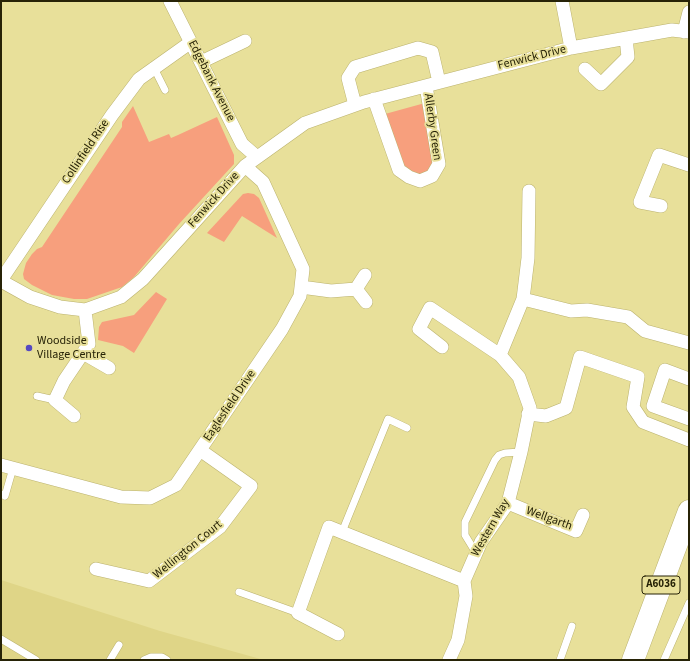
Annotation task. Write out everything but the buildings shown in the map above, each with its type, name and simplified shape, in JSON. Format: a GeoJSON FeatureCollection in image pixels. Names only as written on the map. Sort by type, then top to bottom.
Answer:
{"type":"FeatureCollection","features":[{"type":"Feature","properties":{"kind":"highway","name":"A6036"},"geometry":{"type":"LineString","coordinates":[[633,660],[689,511]]}},
{"type":"Feature","properties":{"kind":"street","name":"Edgebank Avenue"},"geometry":{"type":"LineString","coordinates":[[170,1],[242,144],[257,157]]}},
{"type":"Feature","properties":{"kind":"street"},"geometry":{"type":"LineString","coordinates":[[562,1],[571,48]]}},
{"type":"Feature","properties":{"kind":"street"},"geometry":{"type":"LineString","coordinates":[[687,32],[689,12]]}},
{"type":"Feature","properties":{"kind":"street","name":"Fenwick Drive"},"geometry":{"type":"LineString","coordinates":[[1,280],[30,297],[60,307],[85,310],[121,297],[144,279],[245,166],[305,123],[374,99],[571,48],[672,30],[687,32]]}},
{"type":"Feature","properties":{"kind":"street"},"geometry":{"type":"LineString","coordinates":[[585,68],[601,84],[628,57],[626,38]]}},
{"type":"Feature","properties":{"kind":"street"},"geometry":{"type":"LineString","coordinates":[[201,62],[246,41]]}},
{"type":"Feature","properties":{"kind":"street","name":"Collinfield Rise"},"geometry":{"type":"LineString","coordinates":[[1,280],[112,114],[139,79],[191,42]]}},
{"type":"Feature","properties":{"kind":"street"},"geometry":{"type":"LineString","coordinates":[[355,105],[348,78],[355,67],[418,48],[432,52],[439,82]]}},
{"type":"Feature","properties":{"kind":"street","name":"Allerby Green"},"geometry":{"type":"LineString","coordinates":[[374,99],[399,170],[409,177],[420,181],[432,176],[439,164],[426,86]]}},
{"type":"Feature","properties":{"kind":"street"},"geometry":{"type":"LineString","coordinates":[[661,206],[640,202],[659,155],[689,165]]}},
{"type":"Feature","properties":{"kind":"street","name":"Eaglesfield Drive"},"geometry":{"type":"LineString","coordinates":[[7,466],[121,497],[150,498],[176,484],[282,329],[300,296],[303,269],[263,182],[245,166]]}},
{"type":"Feature","properties":{"kind":"street"},"geometry":{"type":"LineString","coordinates":[[500,355],[523,299],[528,258],[529,191]]}},
{"type":"Feature","properties":{"kind":"street"},"geometry":{"type":"LineString","coordinates":[[356,290],[365,274]]}},
{"type":"Feature","properties":{"kind":"street"},"geometry":{"type":"LineString","coordinates":[[301,287],[331,291],[356,290]]}},
{"type":"Feature","properties":{"kind":"street"},"geometry":{"type":"LineString","coordinates":[[356,290],[366,302]]}},
{"type":"Feature","properties":{"kind":"street"},"geometry":{"type":"LineString","coordinates":[[523,299],[571,312],[587,310],[628,317],[645,331],[689,343]]}},
{"type":"Feature","properties":{"kind":"street","name":"Western Way"},"geometry":{"type":"LineString","coordinates":[[442,347],[419,329],[430,308],[500,355],[519,377],[530,408],[521,452],[508,502],[481,542],[464,581],[466,596],[465,604],[458,640],[449,660]]}},
{"type":"Feature","properties":{"kind":"street"},"geometry":{"type":"LineString","coordinates":[[74,416],[55,400],[64,381],[88,344],[85,310]]}},
{"type":"Feature","properties":{"kind":"street"},"geometry":{"type":"LineString","coordinates":[[83,353],[109,368]]}},
{"type":"Feature","properties":{"kind":"street"},"geometry":{"type":"LineString","coordinates":[[528,414],[546,416],[566,408],[580,357],[638,377],[633,407],[643,422],[689,440]]}},
{"type":"Feature","properties":{"kind":"street"},"geometry":{"type":"LineString","coordinates":[[689,379],[665,370],[654,406],[689,419]]}},
{"type":"Feature","properties":{"kind":"street","name":"Wellington Court"},"geometry":{"type":"LineString","coordinates":[[96,569],[149,581],[220,527],[251,486],[200,450]]}},
{"type":"Feature","properties":{"kind":"street","name":"Wellgarth"},"geometry":{"type":"LineString","coordinates":[[508,502],[576,531],[583,515]]}},
{"type":"Feature","properties":{"kind":"street"},"geometry":{"type":"LineString","coordinates":[[338,634],[298,613],[329,527],[464,581]]}},
{"type":"Feature","properties":{"kind":"lane"},"geometry":{"type":"LineString","coordinates":[[154,68],[165,90]]}},
{"type":"Feature","properties":{"kind":"lane"},"geometry":{"type":"LineString","coordinates":[[37,396],[55,400]]}},
{"type":"Feature","properties":{"kind":"lane"},"geometry":{"type":"LineString","coordinates":[[342,532],[388,419],[407,428]]}},
{"type":"Feature","properties":{"kind":"lane"},"geometry":{"type":"LineString","coordinates":[[476,552],[465,535],[464,522],[495,460],[499,455],[521,452]]}},
{"type":"Feature","properties":{"kind":"lane"},"geometry":{"type":"LineString","coordinates":[[1,494],[5,496],[7,466]]}},
{"type":"Feature","properties":{"kind":"lane"},"geometry":{"type":"LineString","coordinates":[[239,592],[298,613]]}},
{"type":"Feature","properties":{"kind":"lane"},"geometry":{"type":"LineString","coordinates":[[664,660],[689,604]]}},
{"type":"Feature","properties":{"kind":"lane"},"geometry":{"type":"LineString","coordinates":[[560,660],[572,626]]}},
{"type":"Feature","properties":{"kind":"lane"},"geometry":{"type":"LineString","coordinates":[[1,639],[36,660]]}},
{"type":"Feature","properties":{"kind":"lane"},"geometry":{"type":"LineString","coordinates":[[110,660],[119,645]]}},
{"type":"Feature","properties":{"kind":"lane"},"geometry":{"type":"LineString","coordinates":[[144,660],[151,656],[162,657],[167,660]]}},
{"type":"Feature","properties":{"kind":"shaded area"},"geometry":{"type":"Polygon","coordinates":[[[425,103],[434,158],[430,169],[421,176],[403,167],[385,114],[425,103]]]}},
{"type":"Feature","properties":{"kind":"shaded area"},"geometry":{"type":"Polygon","coordinates":[[[133,106],[149,142],[169,134],[171,138],[217,117],[234,155],[234,164],[179,224],[134,277],[122,287],[87,299],[74,299],[52,295],[32,285],[24,279],[23,274],[26,263],[37,249],[42,247],[122,127],[122,122],[133,106]]]}},
{"type":"Feature","properties":{"kind":"shaded area"},"geometry":{"type":"Polygon","coordinates":[[[243,194],[254,194],[259,198],[277,238],[242,216],[224,242],[207,233],[243,194]]]}},
{"type":"Feature","properties":{"kind":"shaded area"},"geometry":{"type":"Polygon","coordinates":[[[156,292],[167,299],[134,353],[123,346],[98,340],[99,327],[102,322],[134,315],[156,292]]]}},
{"type":"Feature","properties":{"kind":"shaded area"},"geometry":{"type":"Polygon","coordinates":[[[1,580],[160,631],[264,660],[1,660],[1,580]]]}},
{"type":"Feature","properties":{"kind":"place","name":"Woodside Village Centre"},"geometry":{"type":"Point","coordinates":[29,348]}}]}
